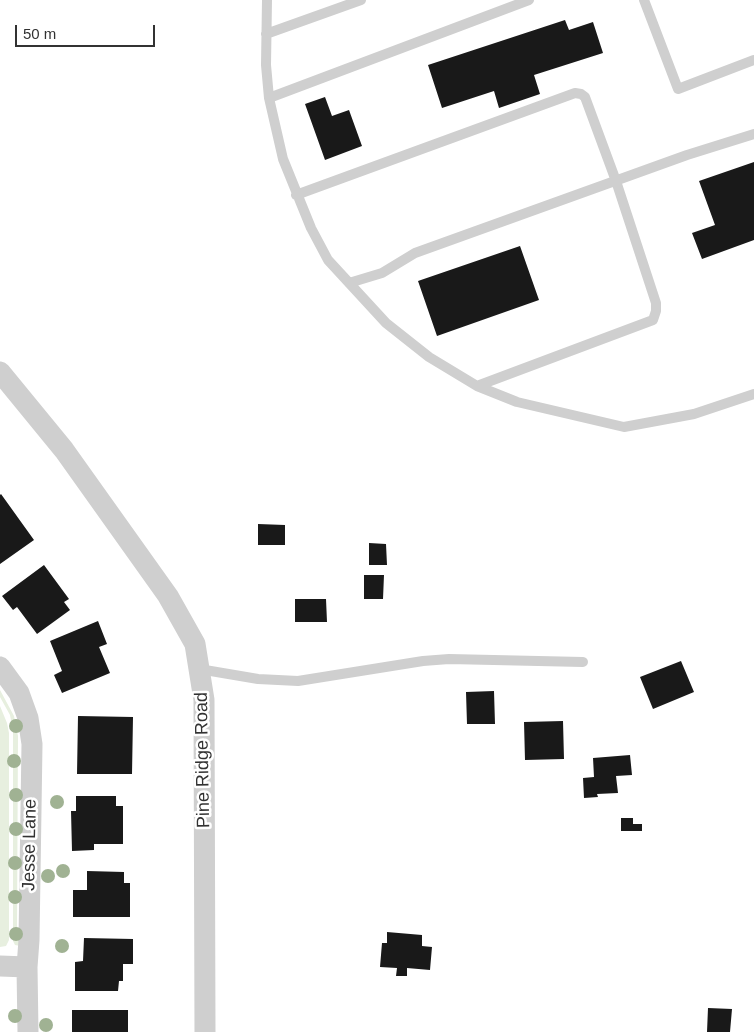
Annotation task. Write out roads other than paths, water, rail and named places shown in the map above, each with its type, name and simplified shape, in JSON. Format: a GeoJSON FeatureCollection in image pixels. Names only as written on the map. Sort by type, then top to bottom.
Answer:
{"type":"FeatureCollection","features":[{"type":"Feature","properties":{"kind":"street","name":"Pine Ridge Road"},"geometry":{"type":"LineString","coordinates":[[0,372],[64,450],[168,596],[194,644],[204,700],[205,1032]]}},
{"type":"Feature","properties":{"kind":"street","name":"Jesse Lane"},"geometry":{"type":"LineString","coordinates":[[0,667],[19,693],[28,718],[32,744],[27,967],[28,1032]]}},
{"type":"Feature","properties":{"kind":"street"},"geometry":{"type":"LineString","coordinates":[[0,966],[27,967]]}},
{"type":"Feature","properties":{"kind":"lane"},"geometry":{"type":"LineString","coordinates":[[267,0],[266,34],[269,98],[283,159],[311,228],[328,260],[386,323],[428,357],[477,386],[517,402],[624,427],[694,414],[754,394]]}},
{"type":"Feature","properties":{"kind":"lane"},"geometry":{"type":"LineString","coordinates":[[266,34],[361,0]]}},
{"type":"Feature","properties":{"kind":"lane"},"geometry":{"type":"LineString","coordinates":[[269,98],[529,0]]}},
{"type":"Feature","properties":{"kind":"lane"},"geometry":{"type":"LineString","coordinates":[[644,0],[678,89],[754,60]]}},
{"type":"Feature","properties":{"kind":"lane"},"geometry":{"type":"LineString","coordinates":[[296,194],[575,93],[585,97],[616,181],[656,302],[653,320],[477,386]]}},
{"type":"Feature","properties":{"kind":"lane"},"geometry":{"type":"LineString","coordinates":[[349,283],[382,273],[415,253],[754,134]]}},
{"type":"Feature","properties":{"kind":"lane"},"geometry":{"type":"LineString","coordinates":[[199,670],[258,679],[298,681],[423,661],[449,659],[583,662]]}}]}
